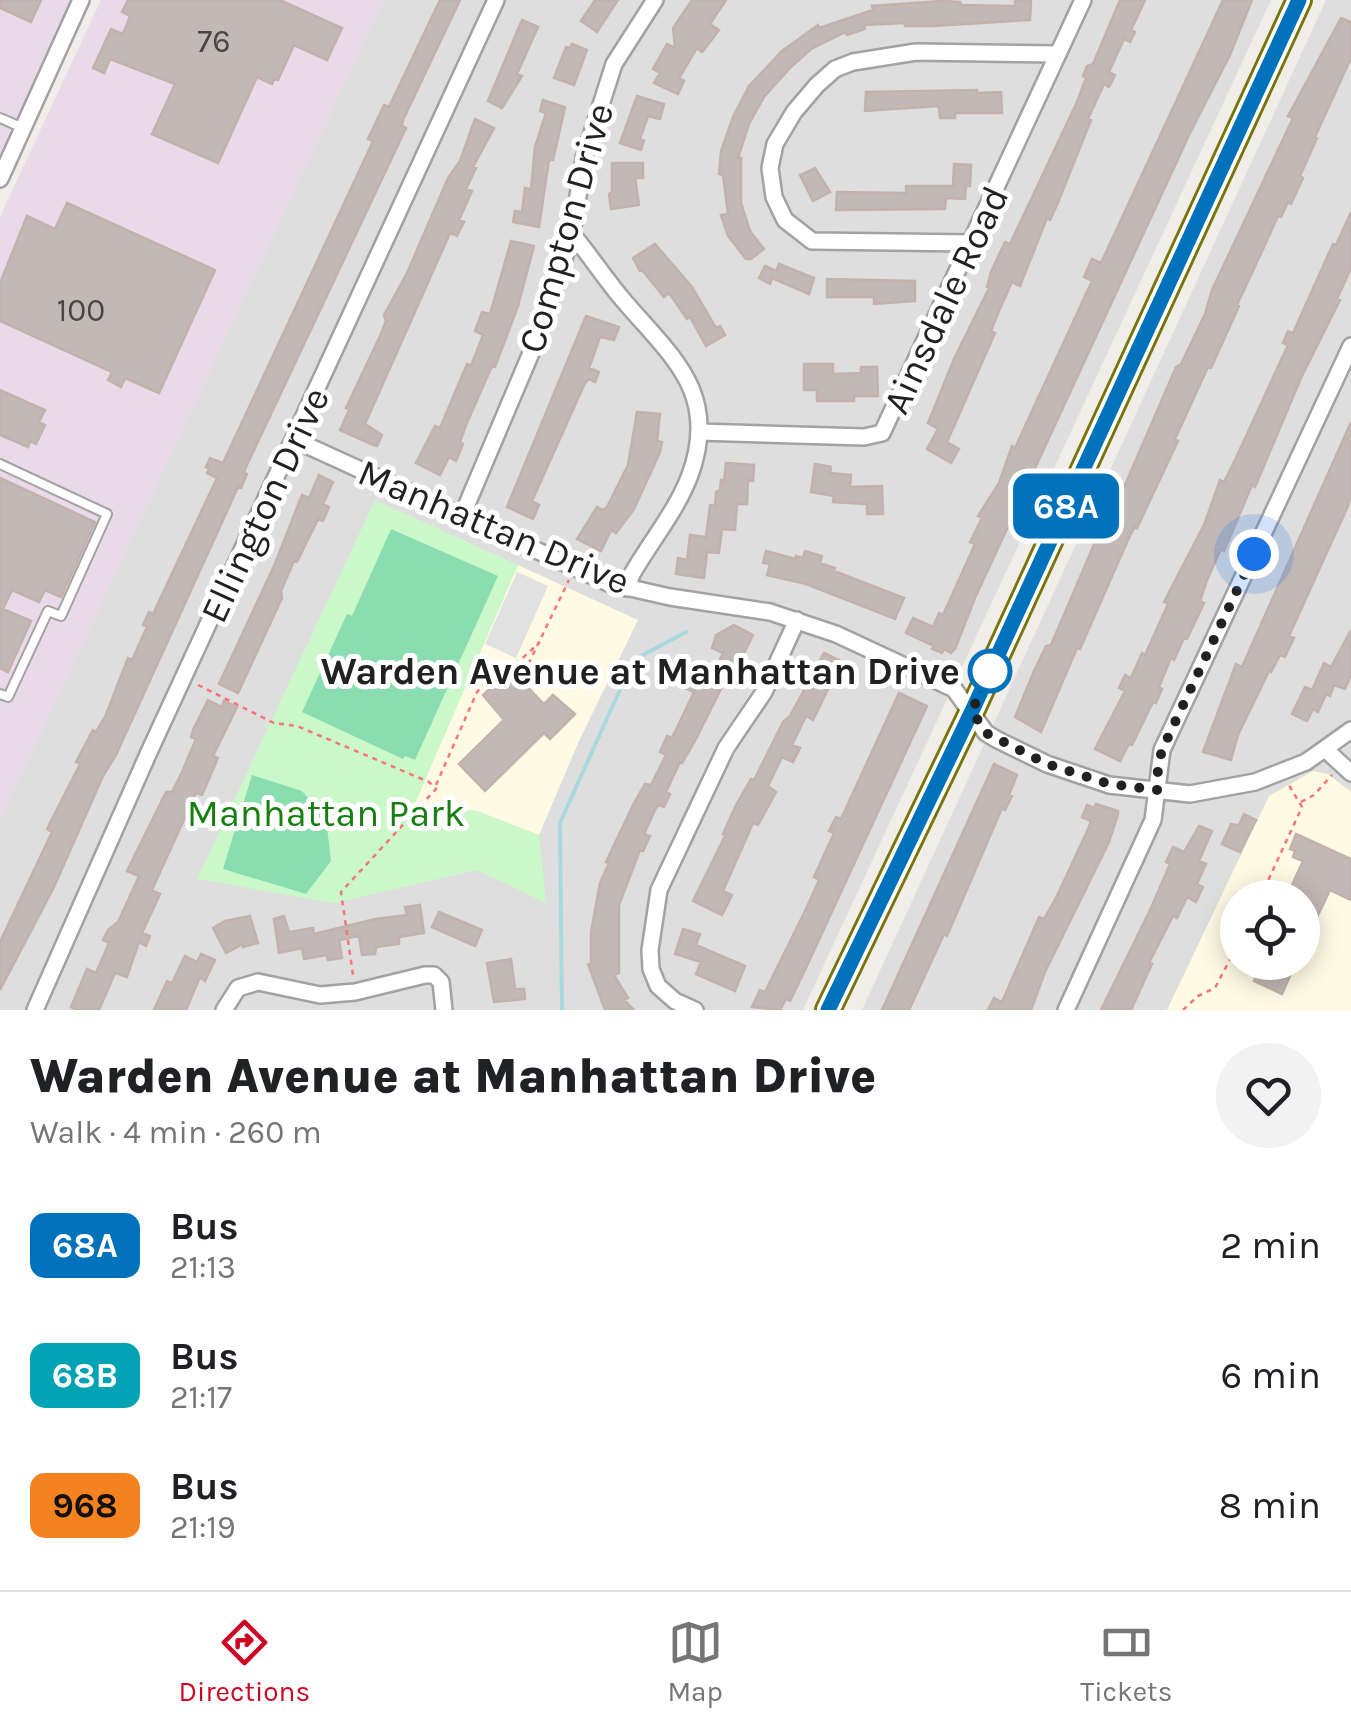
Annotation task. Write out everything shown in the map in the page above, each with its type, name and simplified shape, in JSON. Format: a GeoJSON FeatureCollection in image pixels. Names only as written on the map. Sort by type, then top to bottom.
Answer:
{"type":"FeatureCollection","features":[{"type":"Feature","properties":{"kind":"main road"},"geometry":{"type":"LineString","coordinates":[[828,1010],[972,711],[1299,0]]}},
{"type":"Feature","properties":{"kind":"street"},"geometry":{"type":"LineString","coordinates":[[2,169],[80,0]]}},
{"type":"Feature","properties":{"kind":"street","name":"Ellington Drive"},"geometry":{"type":"LineString","coordinates":[[35,1010],[496,0]]}},
{"type":"Feature","properties":{"kind":"street","name":"Compton Drive"},"geometry":{"type":"LineString","coordinates":[[462,516],[527,367],[572,234],[584,158],[614,64],[655,0]]}},
{"type":"Feature","properties":{"kind":"street","name":"Ainsdale Road"},"geometry":{"type":"LineString","coordinates":[[700,432],[864,438],[882,433],[1083,0]]}},
{"type":"Feature","properties":{"kind":"street"},"geometry":{"type":"LineString","coordinates":[[972,243],[812,241],[785,220],[774,197],[770,168],[775,144],[817,85],[835,70],[854,62],[916,52],[1058,54]]}},
{"type":"Feature","properties":{"kind":"street"},"geometry":{"type":"LineString","coordinates":[[572,234],[682,368],[698,414],[700,432],[690,475],[627,588]]}},
{"type":"Feature","properties":{"kind":"street"},"geometry":{"type":"LineString","coordinates":[[1066,1010],[1153,820],[1162,750],[1351,346]]}},
{"type":"Feature","properties":{"kind":"street","name":"Manhattan Drive"},"geometry":{"type":"LineString","coordinates":[[295,440],[574,568],[627,588],[740,606],[836,634],[954,689],[986,733],[1047,764],[1109,784],[1203,793],[1282,774],[1326,750],[1351,730]]}},
{"type":"Feature","properties":{"kind":"street"},"geometry":{"type":"LineString","coordinates":[[695,1010],[676,1002],[658,986],[650,969],[659,890],[726,748],[764,692],[797,620]]}},
{"type":"Feature","properties":{"kind":"street"},"geometry":{"type":"LineString","coordinates":[[1326,750],[1347,769]]}},
{"type":"Feature","properties":{"kind":"street"},"geometry":{"type":"LineString","coordinates":[[224,1010],[238,988],[258,982],[320,995],[355,992],[424,974],[441,982],[444,1010]]}},
{"type":"Feature","properties":{"kind":"lane"},"geometry":{"type":"LineString","coordinates":[[0,118],[23,128]]}},
{"type":"Feature","properties":{"kind":"lane"},"geometry":{"type":"LineString","coordinates":[[0,464],[107,514],[61,616],[48,611],[8,697],[0,694]]}},
{"type":"Feature","properties":{"kind":"path"},"geometry":{"type":"LineString","coordinates":[[524,674],[574,568]]}},
{"type":"Feature","properties":{"kind":"path"},"geometry":{"type":"LineString","coordinates":[[355,992],[341,892],[435,787],[477,692],[496,672],[515,666],[540,642]]}},
{"type":"Feature","properties":{"kind":"path"},"geometry":{"type":"LineString","coordinates":[[184,678],[274,723],[296,726],[435,787]]}},
{"type":"Feature","properties":{"kind":"path"},"geometry":{"type":"LineString","coordinates":[[1300,803],[1347,769]]}},
{"type":"Feature","properties":{"kind":"path"},"geometry":{"type":"LineString","coordinates":[[1268,880],[1302,807],[1282,774]]}},
{"type":"Feature","properties":{"kind":"path"},"geometry":{"type":"LineString","coordinates":[[1183,1010],[1198,996],[1216,988],[1220,980]]}},
{"type":"Feature","properties":{"kind":"shaded area"},"geometry":{"type":"Polygon","coordinates":[[[0,0],[73,0],[0,160],[0,0]]]}},
{"type":"Feature","properties":{"kind":"shaded area"},"geometry":{"type":"Polygon","coordinates":[[[101,0],[383,0],[0,819],[0,217],[101,0]]]}},
{"type":"Feature","properties":{"kind":"shaded area"},"geometry":{"type":"Polygon","coordinates":[[[383,0],[1271,0],[803,1010],[0,1010],[0,819],[383,0]]]}},
{"type":"Feature","properties":{"kind":"shaded area"},"geometry":{"type":"Polygon","coordinates":[[[1326,0],[1351,0],[1351,1010],[862,1010],[1326,0]]]}},
{"type":"Feature","properties":{"kind":"shaded area"},"geometry":{"type":"Polygon","coordinates":[[[518,565],[638,620],[539,835],[477,811],[413,806],[518,565]]]}},
{"type":"Feature","properties":{"kind":"shaded area"},"geometry":{"type":"Polygon","coordinates":[[[517,572],[548,586],[516,658],[485,644],[517,572]]]}},
{"type":"Feature","properties":{"kind":"shaded area"},"geometry":{"type":"Polygon","coordinates":[[[1313,771],[1328,774],[1351,792],[1351,1010],[1167,1010],[1220,899],[1220,980],[1320,980],[1320,880],[1229,880],[1269,796],[1313,771]]]}},
{"type":"Feature","properties":{"kind":"green space","name":"Manhattan Park"},"geometry":{"type":"Polygon","coordinates":[[[375,500],[518,565],[414,806],[477,811],[539,835],[546,903],[477,870],[334,903],[197,879],[375,500]]]}},
{"type":"Feature","properties":{"kind":"green space"},"geometry":{"type":"Polygon","coordinates":[[[391,529],[498,576],[415,760],[405,756],[403,759],[302,712],[391,529]]]}},
{"type":"Feature","properties":{"kind":"green space"},"geometry":{"type":"Polygon","coordinates":[[[252,775],[302,791],[326,819],[331,861],[306,894],[223,869],[252,775]]]}},
{"type":"Feature","properties":{"kind":"building"},"geometry":{"type":"Polygon","coordinates":[[[0,0],[41,0],[31,22],[0,8],[0,0]]]}},
{"type":"Feature","properties":{"kind":"building"},"geometry":{"type":"Polygon","coordinates":[[[128,0],[280,0],[342,28],[327,60],[294,45],[278,80],[274,79],[272,84],[257,77],[218,163],[152,134],[175,84],[110,59],[104,73],[93,68],[111,29],[123,34],[130,16],[122,12],[128,0]]]}},
{"type":"Feature","properties":{"kind":"building"},"geometry":{"type":"Polygon","coordinates":[[[440,0],[460,0],[403,120],[402,126],[406,128],[54,887],[0,990],[0,942],[52,832],[47,829],[80,764],[76,762],[93,730],[96,732],[105,717],[128,658],[132,660],[147,627],[143,625],[149,612],[153,614],[217,478],[207,473],[210,458],[223,463],[373,141],[368,139],[384,105],[389,107],[440,0]]]}},
{"type":"Feature","properties":{"kind":"building"},"geometry":{"type":"Polygon","coordinates":[[[595,0],[618,0],[597,32],[581,21],[595,0]]]}},
{"type":"Feature","properties":{"kind":"building"},"geometry":{"type":"Polygon","coordinates":[[[692,0],[726,0],[710,24],[719,30],[702,52],[697,48],[679,78],[684,81],[678,94],[654,83],[660,73],[653,69],[667,44],[675,48],[673,28],[692,0]]]}},
{"type":"Feature","properties":{"kind":"building"},"geometry":{"type":"Polygon","coordinates":[[[1015,0],[1031,0],[1030,20],[933,26],[864,25],[865,29],[847,35],[846,32],[811,49],[791,67],[764,97],[749,124],[738,158],[741,203],[750,231],[764,249],[746,259],[728,236],[721,215],[728,214],[723,175],[719,174],[721,151],[749,86],[782,51],[818,25],[819,28],[873,10],[872,6],[942,1],[1015,6],[1015,0]]]}},
{"type":"Feature","properties":{"kind":"building"},"geometry":{"type":"Polygon","coordinates":[[[1120,0],[1145,0],[1131,30],[1135,32],[1130,42],[1124,39],[1109,72],[1115,75],[1109,87],[1104,84],[1088,119],[1091,120],[1057,205],[1050,220],[1047,218],[1020,286],[1012,282],[999,311],[991,331],[995,333],[947,442],[959,449],[951,463],[927,449],[938,429],[928,423],[989,288],[991,272],[1005,242],[1010,244],[1120,0]]]}},
{"type":"Feature","properties":{"kind":"building"},"geometry":{"type":"Polygon","coordinates":[[[1223,0],[1252,0],[1230,55],[1190,133],[975,598],[955,649],[951,653],[944,649],[942,653],[932,649],[934,646],[906,633],[913,618],[933,627],[939,613],[943,615],[975,544],[970,542],[982,518],[978,516],[999,483],[1012,446],[1015,448],[1092,281],[1084,277],[1092,259],[1101,263],[1223,0]]]}},
{"type":"Feature","properties":{"kind":"building"},"geometry":{"type":"Polygon","coordinates":[[[1341,18],[1351,22],[1351,58],[1315,137],[1300,176],[1303,178],[1291,204],[1288,202],[1281,217],[1278,216],[1175,439],[1178,441],[1128,540],[1080,649],[1077,648],[1041,732],[1015,717],[1034,671],[1046,646],[1051,645],[1176,367],[1205,314],[1212,290],[1293,118],[1288,116],[1341,18]]]}},
{"type":"Feature","properties":{"kind":"building"},"geometry":{"type":"Polygon","coordinates":[[[522,20],[538,27],[517,74],[522,76],[502,108],[488,101],[522,20]]]}},
{"type":"Feature","properties":{"kind":"building"},"geometry":{"type":"Polygon","coordinates":[[[572,44],[587,50],[574,85],[554,78],[566,47],[572,44]]]}},
{"type":"Feature","properties":{"kind":"building"},"geometry":{"type":"Polygon","coordinates":[[[866,92],[1001,92],[1002,113],[955,113],[955,118],[940,118],[939,106],[865,111],[866,92]]]}},
{"type":"Feature","properties":{"kind":"building"},"geometry":{"type":"Polygon","coordinates":[[[637,96],[664,104],[660,119],[648,116],[640,139],[644,140],[641,150],[620,143],[637,96]]]}},
{"type":"Feature","properties":{"kind":"building"},"geometry":{"type":"Polygon","coordinates":[[[543,100],[565,107],[553,160],[549,160],[539,227],[513,222],[515,211],[522,212],[525,188],[531,189],[535,147],[546,113],[540,111],[543,100]]]}},
{"type":"Feature","properties":{"kind":"building"},"geometry":{"type":"Polygon","coordinates":[[[475,119],[494,128],[473,167],[476,168],[466,189],[472,191],[459,220],[464,222],[457,236],[450,233],[365,424],[382,435],[377,446],[340,430],[349,410],[346,408],[380,336],[386,321],[384,315],[407,273],[448,178],[460,161],[475,119]]]}},
{"type":"Feature","properties":{"kind":"building"},"geometry":{"type":"Polygon","coordinates":[[[612,163],[643,163],[643,178],[635,178],[639,205],[611,209],[612,163]]]}},
{"type":"Feature","properties":{"kind":"building"},"geometry":{"type":"Polygon","coordinates":[[[954,164],[971,165],[970,186],[966,186],[965,199],[946,198],[945,209],[836,210],[837,192],[906,193],[906,186],[953,186],[954,164]]]}},
{"type":"Feature","properties":{"kind":"building"},"geometry":{"type":"Polygon","coordinates":[[[815,168],[830,192],[813,201],[800,175],[815,168]]]}},
{"type":"Feature","properties":{"kind":"building"},"geometry":{"type":"Polygon","coordinates":[[[67,203],[215,270],[159,393],[125,378],[121,387],[108,380],[112,372],[0,321],[0,283],[27,216],[55,229],[67,203]]]}},
{"type":"Feature","properties":{"kind":"building"},"geometry":{"type":"Polygon","coordinates":[[[1351,212],[1351,268],[1337,299],[1340,300],[1301,378],[1255,487],[1252,485],[1207,580],[1200,601],[1204,603],[1187,639],[1184,638],[1174,660],[1171,658],[1156,703],[1153,702],[1120,761],[1095,749],[1125,691],[1119,688],[1125,675],[1131,678],[1142,653],[1145,655],[1168,604],[1164,602],[1204,525],[1220,480],[1224,482],[1288,345],[1283,343],[1288,331],[1293,333],[1351,212]]]}},
{"type":"Feature","properties":{"kind":"building"},"geometry":{"type":"Polygon","coordinates":[[[511,241],[534,246],[518,306],[495,367],[492,366],[466,425],[456,461],[449,457],[440,475],[416,463],[435,426],[440,428],[467,364],[471,366],[483,335],[475,331],[482,312],[490,314],[511,241]]]}},
{"type":"Feature","properties":{"kind":"building"},"geometry":{"type":"Polygon","coordinates":[[[655,244],[692,287],[716,328],[720,326],[725,335],[706,346],[690,317],[687,319],[669,293],[664,297],[640,271],[633,258],[655,244]]]}},
{"type":"Feature","properties":{"kind":"building"},"geometry":{"type":"Polygon","coordinates":[[[779,264],[814,278],[809,294],[772,278],[770,284],[759,278],[765,266],[776,271],[779,264]]]}},
{"type":"Feature","properties":{"kind":"building"},"geometry":{"type":"Polygon","coordinates":[[[827,279],[915,281],[915,301],[874,304],[874,297],[827,297],[827,279]]]}},
{"type":"Feature","properties":{"kind":"building"},"geometry":{"type":"Polygon","coordinates":[[[586,316],[619,327],[614,340],[600,337],[589,368],[599,372],[595,382],[589,379],[585,383],[532,501],[539,505],[533,519],[507,507],[586,316]]]}},
{"type":"Feature","properties":{"kind":"building"},"geometry":{"type":"Polygon","coordinates":[[[804,364],[833,364],[833,374],[861,373],[861,367],[877,367],[878,396],[854,396],[854,401],[817,401],[817,390],[804,390],[804,364]]]}},
{"type":"Feature","properties":{"kind":"building"},"geometry":{"type":"Polygon","coordinates":[[[0,390],[45,410],[39,422],[45,425],[36,444],[30,441],[28,447],[0,435],[0,390]]]}},
{"type":"Feature","properties":{"kind":"building"},"geometry":{"type":"Polygon","coordinates":[[[637,412],[660,414],[660,452],[634,509],[616,533],[611,530],[601,551],[577,539],[597,507],[607,507],[628,465],[637,412]]]}},
{"type":"Feature","properties":{"kind":"building"},"geometry":{"type":"Polygon","coordinates":[[[1351,422],[1348,506],[1289,636],[1294,638],[1285,657],[1280,655],[1269,671],[1238,735],[1231,760],[1203,752],[1236,664],[1242,667],[1351,422]]]}},
{"type":"Feature","properties":{"kind":"building"},"geometry":{"type":"Polygon","coordinates":[[[726,463],[754,465],[753,481],[748,480],[747,504],[737,504],[735,530],[722,529],[719,553],[707,552],[704,578],[676,574],[678,558],[687,560],[690,535],[706,537],[710,505],[715,506],[726,463]]]}},
{"type":"Feature","properties":{"kind":"building"},"geometry":{"type":"Polygon","coordinates":[[[815,464],[831,467],[830,473],[851,475],[850,487],[882,486],[883,514],[867,514],[867,504],[833,502],[834,496],[811,492],[815,464]]]}},
{"type":"Feature","properties":{"kind":"building"},"geometry":{"type":"Polygon","coordinates":[[[319,475],[333,482],[323,504],[329,507],[323,521],[318,519],[297,562],[294,561],[281,591],[282,598],[238,693],[219,684],[302,495],[309,498],[319,475]]]}},
{"type":"Feature","properties":{"kind":"building"},"geometry":{"type":"Polygon","coordinates":[[[0,478],[95,522],[61,597],[45,590],[39,602],[12,590],[3,609],[31,621],[8,672],[0,668],[0,478]]]}},
{"type":"Feature","properties":{"kind":"building"},"geometry":{"type":"Polygon","coordinates":[[[766,551],[796,559],[803,558],[805,551],[822,556],[820,563],[835,568],[834,571],[904,598],[895,619],[806,584],[767,575],[770,564],[763,563],[766,551]]]}},
{"type":"Feature","properties":{"kind":"building"},"geometry":{"type":"Polygon","coordinates":[[[734,625],[753,635],[680,762],[666,792],[670,794],[664,807],[656,808],[644,834],[650,836],[643,851],[640,850],[619,905],[619,973],[614,975],[628,998],[624,1000],[634,1010],[605,1010],[588,964],[600,883],[609,863],[606,862],[634,803],[645,784],[651,785],[666,755],[660,752],[667,736],[672,738],[694,692],[685,688],[691,673],[710,681],[723,653],[712,648],[716,635],[734,625]]]}},
{"type":"Feature","properties":{"kind":"building"},"geometry":{"type":"Polygon","coordinates":[[[1351,630],[1351,675],[1345,689],[1334,685],[1318,712],[1313,709],[1307,721],[1292,714],[1305,687],[1312,690],[1324,663],[1331,667],[1351,630]]]}},
{"type":"Feature","properties":{"kind":"building"},"geometry":{"type":"Polygon","coordinates":[[[824,653],[845,663],[813,720],[806,716],[792,745],[800,748],[793,762],[782,757],[768,786],[776,792],[758,825],[753,823],[723,891],[732,895],[722,915],[693,901],[736,805],[751,779],[754,780],[824,653]]]}},
{"type":"Feature","properties":{"kind":"building"},"geometry":{"type":"Polygon","coordinates":[[[510,669],[544,704],[553,695],[575,714],[550,739],[544,733],[485,791],[459,764],[504,720],[483,695],[510,669]]]}},
{"type":"Feature","properties":{"kind":"building"},"geometry":{"type":"Polygon","coordinates":[[[899,693],[927,706],[805,970],[790,1001],[786,999],[780,1010],[752,1007],[760,990],[765,992],[806,909],[819,880],[814,877],[834,833],[829,831],[836,817],[841,819],[899,693]]]}},
{"type":"Feature","properties":{"kind":"building"},"geometry":{"type":"Polygon","coordinates":[[[208,700],[222,707],[224,701],[237,707],[213,756],[218,758],[202,795],[196,793],[152,890],[160,894],[142,933],[150,936],[146,946],[139,942],[127,977],[115,973],[99,1010],[71,1007],[87,969],[96,973],[109,943],[103,940],[118,922],[139,876],[127,871],[166,792],[172,792],[182,772],[196,739],[191,737],[193,730],[208,700]]]}},
{"type":"Feature","properties":{"kind":"building"},"geometry":{"type":"Polygon","coordinates":[[[994,764],[1017,775],[1009,795],[1012,796],[1005,810],[1002,808],[947,936],[944,934],[909,1010],[882,1010],[994,764]]]}},
{"type":"Feature","properties":{"kind":"building"},"geometry":{"type":"Polygon","coordinates":[[[1096,804],[1118,814],[1109,842],[1045,972],[1031,1010],[988,1010],[994,998],[1002,1002],[1039,917],[1044,919],[1057,896],[1089,827],[1091,821],[1082,817],[1087,805],[1094,808],[1096,804]]]}},
{"type":"Feature","properties":{"kind":"building"},"geometry":{"type":"Polygon","coordinates":[[[1244,814],[1256,820],[1240,852],[1222,844],[1231,824],[1239,825],[1244,814]]]}},
{"type":"Feature","properties":{"kind":"building"},"geometry":{"type":"Polygon","coordinates":[[[1199,826],[1212,831],[1199,861],[1206,864],[1197,884],[1203,887],[1196,902],[1187,897],[1177,918],[1173,916],[1131,1010],[1101,1010],[1151,908],[1173,847],[1184,852],[1199,826]]]}},
{"type":"Feature","properties":{"kind":"building"},"geometry":{"type":"Polygon","coordinates":[[[1296,834],[1351,859],[1351,900],[1330,890],[1320,911],[1320,880],[1294,880],[1303,861],[1293,857],[1295,851],[1290,849],[1296,834]]]}},
{"type":"Feature","properties":{"kind":"building"},"geometry":{"type":"Polygon","coordinates":[[[420,905],[424,933],[399,937],[399,944],[376,947],[375,954],[362,955],[359,936],[339,940],[342,958],[328,960],[327,955],[304,959],[302,948],[279,953],[274,919],[284,916],[289,932],[313,928],[314,934],[407,915],[405,907],[420,905]]]}},
{"type":"Feature","properties":{"kind":"building"},"geometry":{"type":"Polygon","coordinates":[[[439,912],[482,930],[475,946],[432,927],[439,912]]]}},
{"type":"Feature","properties":{"kind":"building"},"geometry":{"type":"Polygon","coordinates":[[[250,916],[258,943],[243,944],[226,953],[213,928],[250,916]]]}},
{"type":"Feature","properties":{"kind":"building"},"geometry":{"type":"Polygon","coordinates":[[[683,929],[700,934],[696,945],[745,966],[735,991],[696,974],[701,962],[675,954],[683,929]]]}},
{"type":"Feature","properties":{"kind":"building"},"geometry":{"type":"Polygon","coordinates":[[[201,954],[215,960],[205,981],[200,977],[186,1010],[154,1010],[167,981],[172,983],[185,956],[197,962],[201,954]]]}},
{"type":"Feature","properties":{"kind":"building"},"geometry":{"type":"Polygon","coordinates":[[[511,959],[515,989],[524,989],[525,999],[494,1002],[487,963],[511,959]]]}},
{"type":"Feature","properties":{"kind":"building"},"geometry":{"type":"Polygon","coordinates":[[[1254,980],[1288,980],[1282,994],[1254,980]]]}},
{"type":"Feature","properties":{"kind":"waterway"},"geometry":{"type":"LineString","coordinates":[[562,1010],[560,823],[627,674],[641,656],[686,632]]}},
{"type":"Feature","properties":{"kind":"bus line","name":"68A"},"geometry":{"type":"LineString","coordinates":[[828,1010],[972,711],[1299,0]]}},
{"type":"Feature","properties":{"kind":"place","name":"Warden Avenue at Manhattan Drive"},"geometry":{"type":"Point","coordinates":[990,671]}},
{"type":"Feature","properties":{"kind":"route"},"geometry":{"type":"LineString","coordinates":[[990,671],[972,711],[986,733],[1047,764],[1109,784],[1157,790],[1162,750],[1254,554]]}}]}
